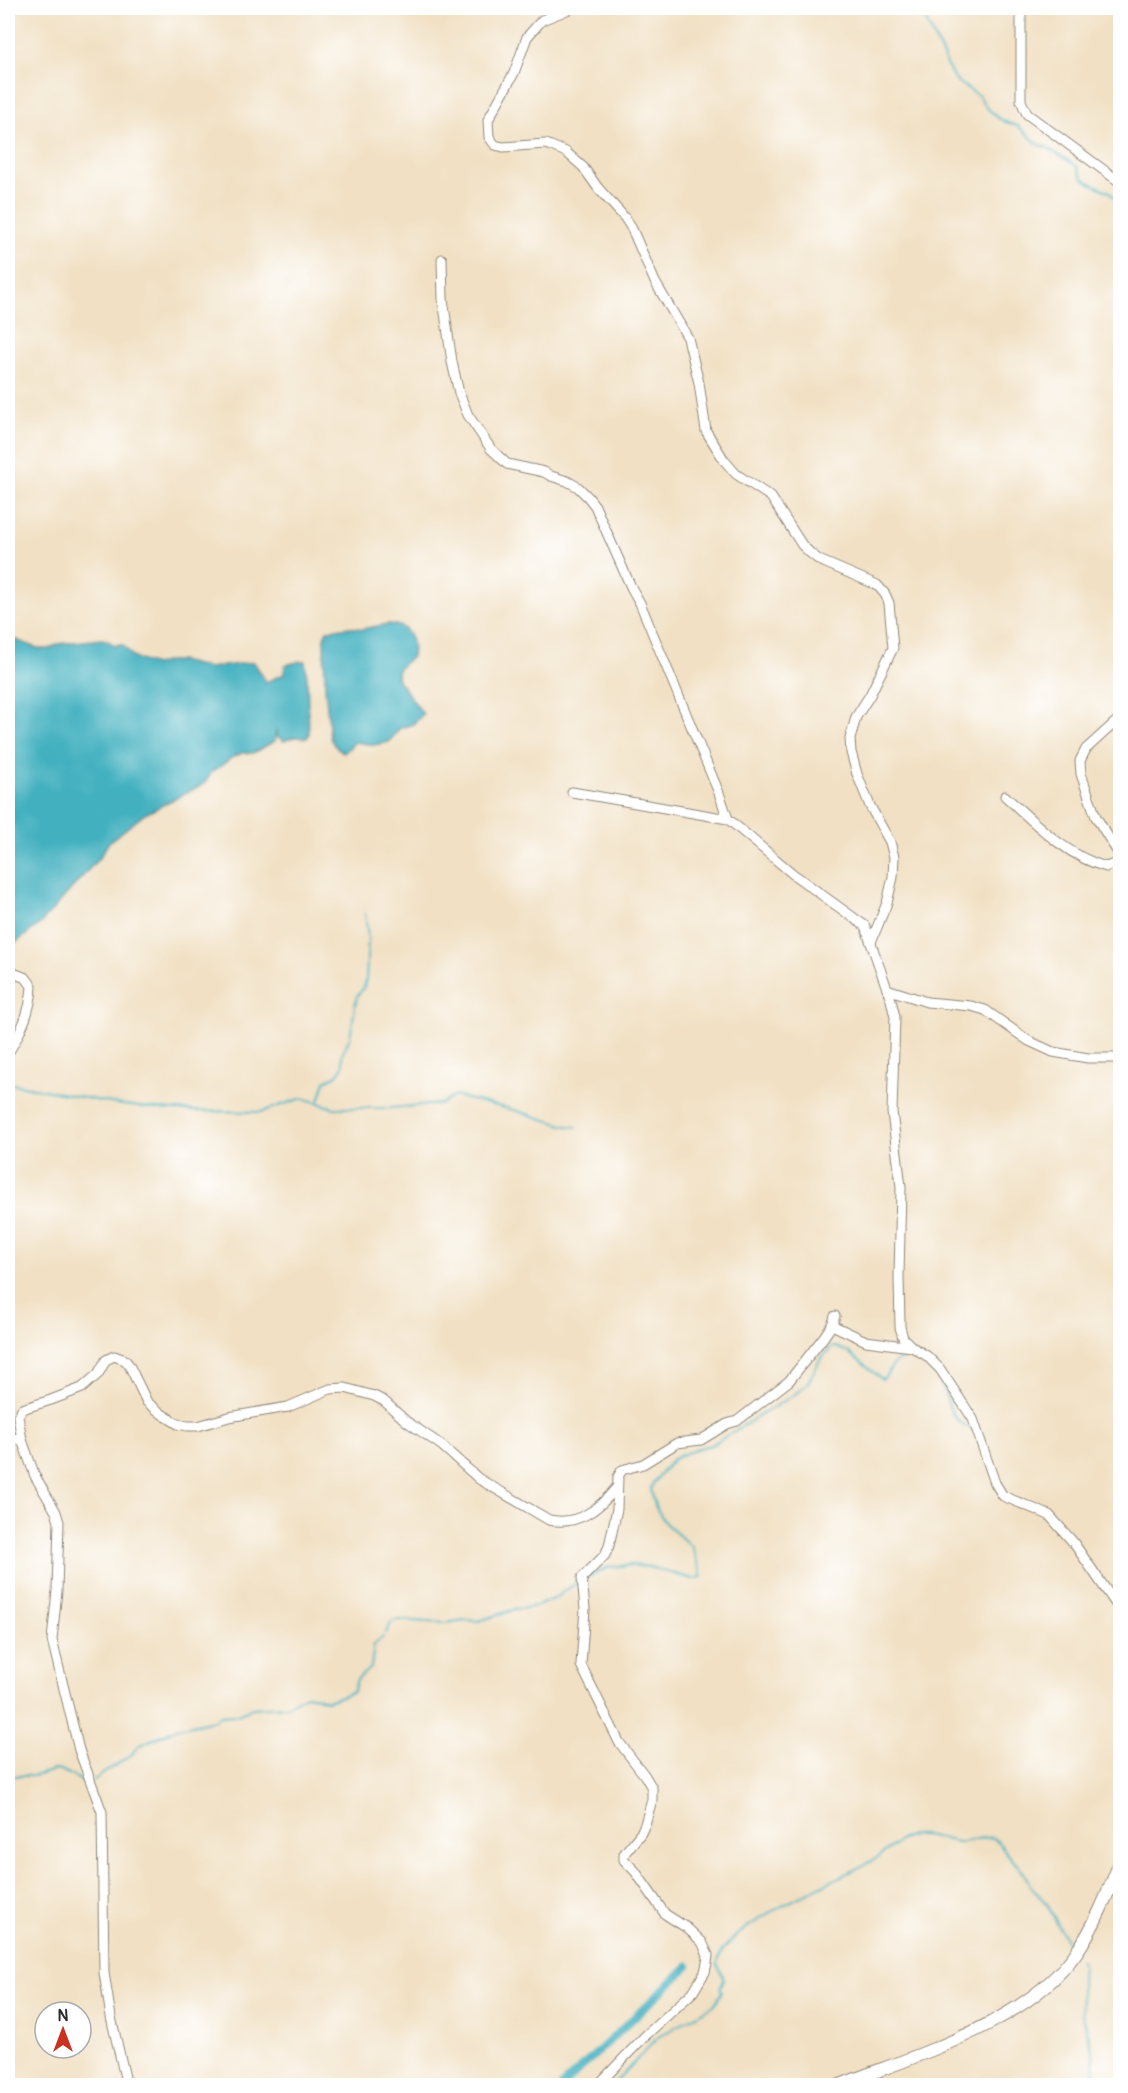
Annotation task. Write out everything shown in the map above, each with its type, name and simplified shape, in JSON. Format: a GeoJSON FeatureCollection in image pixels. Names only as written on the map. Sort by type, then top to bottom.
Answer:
{"type":"FeatureCollection","features":[{"type":"Feature","properties":{"kind":"street"},"geometry":{"type":"LineString","coordinates":[[572,8],[543,20],[526,37],[514,73],[488,120],[489,137],[495,145],[503,147],[546,144],[566,152],[583,167],[625,218],[637,239],[658,288],[688,338],[699,383],[706,431],[724,460],[736,474],[771,497],[809,552],[819,560],[882,588],[889,603],[892,648],[870,695],[856,717],[850,739],[857,774],[870,806],[890,842],[894,857],[893,877],[887,903],[871,942]]}},
{"type":"Feature","properties":{"kind":"street"},"geometry":{"type":"LineString","coordinates":[[1021,8],[1021,101],[1023,109],[1120,182]]}},
{"type":"Feature","properties":{"kind":"street"},"geometry":{"type":"LineString","coordinates":[[442,259],[442,291],[452,362],[459,393],[468,415],[498,457],[507,464],[544,472],[567,481],[578,487],[595,506],[640,603],[728,819]]}},
{"type":"Feature","properties":{"kind":"street"},"geometry":{"type":"LineString","coordinates":[[1120,718],[1086,749],[1079,766],[1096,817],[1120,856]]}},
{"type":"Feature","properties":{"kind":"street"},"geometry":{"type":"LineString","coordinates":[[572,792],[728,819],[794,874],[861,922],[868,931],[894,1009],[896,1027],[892,1112],[901,1187],[899,1276],[900,1327],[903,1338],[940,1369],[973,1419],[995,1483],[1003,1496],[1049,1515],[1073,1542],[1120,1610]]}},
{"type":"Feature","properties":{"kind":"street"},"geometry":{"type":"LineString","coordinates":[[1005,796],[1043,830],[1079,857],[1106,867],[1120,862]]}},
{"type":"Feature","properties":{"kind":"street"},"geometry":{"type":"LineString","coordinates":[[8,970],[26,978],[32,986],[25,1021],[8,1053]]}},
{"type":"Feature","properties":{"kind":"street"},"geometry":{"type":"LineString","coordinates":[[887,989],[905,997],[927,1002],[971,1006],[985,1010],[1029,1041],[1053,1052],[1088,1058],[1120,1058]]}},
{"type":"Feature","properties":{"kind":"street"},"geometry":{"type":"LineString","coordinates":[[597,2085],[693,1992],[705,1972],[708,1955],[702,1942],[696,1936],[665,1914],[624,1860],[624,1854],[641,1833],[645,1824],[652,1800],[652,1788],[619,1742],[581,1665],[585,1609],[582,1578],[605,1555],[609,1546],[617,1509],[618,1477],[622,1470],[643,1464],[677,1443],[701,1440],[710,1436],[766,1401],[789,1381],[834,1320],[866,1341],[912,1347]]}},
{"type":"Feature","properties":{"kind":"street"},"geometry":{"type":"LineString","coordinates":[[127,2085],[111,2017],[104,1973],[102,1812],[79,1750],[52,1640],[57,1591],[59,1522],[51,1502],[34,1476],[22,1440],[18,1413],[22,1409],[82,1388],[98,1374],[106,1360],[114,1356],[129,1365],[147,1402],[178,1424],[198,1426],[229,1417],[288,1407],[330,1389],[345,1388],[384,1401],[406,1422],[441,1445],[479,1479],[549,1520],[569,1521],[589,1514],[617,1487]]}},
{"type":"Feature","properties":{"kind":"street"},"geometry":{"type":"LineString","coordinates":[[8,1437],[22,1440]]}},
{"type":"Feature","properties":{"kind":"street"},"geometry":{"type":"LineString","coordinates":[[837,2085],[980,2029],[1032,1996],[1074,1955],[1096,1916],[1120,1862]]}},
{"type":"Feature","properties":{"kind":"water"},"geometry":{"type":"Polygon","coordinates":[[[388,624],[401,627],[411,639],[412,657],[400,667],[397,676],[423,714],[413,724],[400,728],[389,742],[374,745],[355,742],[344,753],[334,745],[330,738],[325,687],[324,638],[327,630],[350,627],[362,629],[388,624]]]}},
{"type":"Feature","properties":{"kind":"water"},"geometry":{"type":"Polygon","coordinates":[[[8,637],[40,649],[49,649],[58,644],[107,640],[115,646],[123,645],[134,658],[155,665],[168,661],[180,661],[209,668],[254,662],[266,682],[284,674],[285,665],[305,661],[309,734],[307,738],[294,737],[284,741],[277,736],[276,729],[275,741],[253,753],[242,753],[233,757],[211,773],[204,784],[145,814],[109,842],[99,858],[41,923],[12,945],[8,944],[8,637]]]}},
{"type":"Feature","properties":{"kind":"waterway"},"geometry":{"type":"LineString","coordinates":[[920,8],[953,77],[959,83],[979,96],[998,118],[1018,126],[1039,145],[1077,166],[1082,177],[1110,192],[1120,205]]}},
{"type":"Feature","properties":{"kind":"waterway"},"geometry":{"type":"LineString","coordinates":[[319,1101],[325,1081],[337,1075],[343,1066],[342,1054],[350,1037],[357,996],[366,980],[368,938],[365,913]]}},
{"type":"Feature","properties":{"kind":"waterway"},"geometry":{"type":"LineString","coordinates":[[8,1083],[116,1104],[194,1111],[261,1112],[303,1098],[334,1108],[389,1108],[441,1104],[455,1096],[577,1127]]}},
{"type":"Feature","properties":{"kind":"waterway"},"geometry":{"type":"LineString","coordinates":[[588,1577],[609,1567],[630,1565],[649,1567],[693,1579],[702,1577],[692,1547],[666,1524],[655,1506],[651,1489],[653,1483],[673,1459],[711,1445],[794,1395],[807,1384],[821,1358],[832,1347],[848,1352],[882,1379],[899,1360],[906,1357],[919,1359],[931,1368],[939,1380],[954,1416],[973,1430]]}},
{"type":"Feature","properties":{"kind":"waterway"},"geometry":{"type":"LineString","coordinates":[[386,1633],[395,1620],[446,1623],[464,1620],[479,1621],[513,1610],[537,1606],[555,1598],[579,1581]]}},
{"type":"Feature","properties":{"kind":"waterway"},"geometry":{"type":"LineString","coordinates":[[94,1780],[132,1754],[138,1746],[178,1728],[214,1720],[220,1716],[235,1715],[252,1708],[287,1706],[306,1695],[327,1701],[353,1692],[357,1679],[371,1668],[374,1644],[383,1637]]}},
{"type":"Feature","properties":{"kind":"waterway"},"geometry":{"type":"LineString","coordinates":[[8,1776],[34,1776],[55,1770],[63,1771],[87,1782]]}},
{"type":"Feature","properties":{"kind":"waterway"},"geometry":{"type":"LineString","coordinates":[[612,2086],[658,2037],[714,2005],[722,1992],[720,1988],[724,1979],[718,1966],[719,1958],[727,1944],[743,1930],[788,1902],[875,1859],[909,1836],[924,1835],[958,1842],[994,1838],[1024,1873],[1031,1887],[1047,1904],[1071,1949]]}},
{"type":"Feature","properties":{"kind":"waterway"},"geometry":{"type":"LineString","coordinates":[[1079,1960],[1082,1963],[1082,2013],[1093,2052],[1096,2086]]}},
{"type":"Feature","properties":{"kind":"waterway"},"geometry":{"type":"LineString","coordinates":[[562,2086],[688,1966]]}}]}
